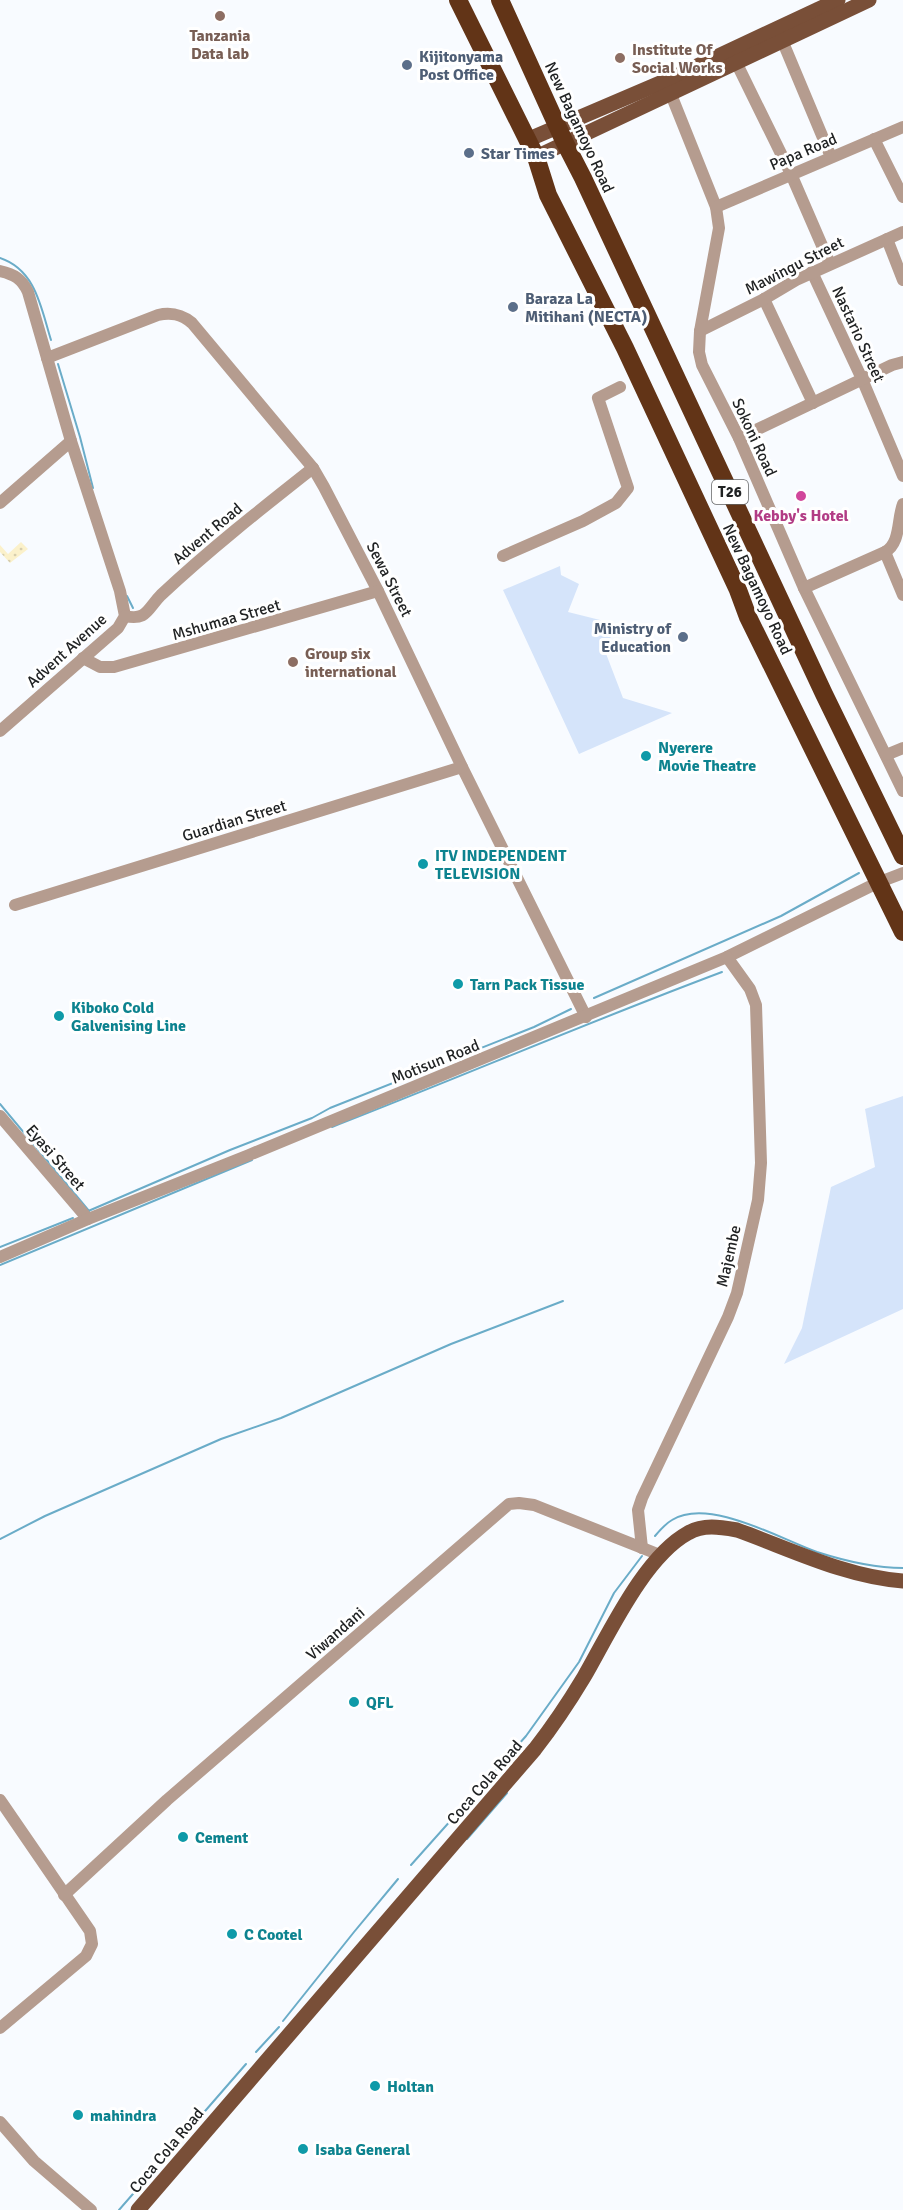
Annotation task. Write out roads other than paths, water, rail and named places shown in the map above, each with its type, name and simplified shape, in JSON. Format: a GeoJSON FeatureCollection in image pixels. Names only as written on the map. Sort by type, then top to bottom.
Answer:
{"type":"FeatureCollection","features":[{"type":"Feature","properties":{"kind":"highway","name":"New Bagamoyo Road"},"geometry":{"type":"LineString","coordinates":[[458,0],[536,157],[548,195],[625,348],[738,590],[748,617],[903,932]]}},
{"type":"Feature","properties":{"kind":"highway","name":"New Bagamoyo Road"},"geometry":{"type":"LineString","coordinates":[[500,0],[561,135],[824,694],[903,856]]}},
{"type":"Feature","properties":{"kind":"main road"},"geometry":{"type":"LineString","coordinates":[[527,140],[561,135],[668,87],[832,5],[869,0]]}},
{"type":"Feature","properties":{"kind":"main road"},"geometry":{"type":"LineString","coordinates":[[668,87],[736,62],[782,40],[832,5]]}},
{"type":"Feature","properties":{"kind":"main road"},"geometry":{"type":"LineString","coordinates":[[536,157],[561,135]]}},
{"type":"Feature","properties":{"kind":"main road","name":"Coca Cola Road"},"geometry":{"type":"LineString","coordinates":[[138,2210],[535,1749],[550,1730],[623,1610],[660,1555],[689,1532],[703,1527],[721,1527],[737,1530],[837,1566],[878,1578],[903,1581]]}},
{"type":"Feature","properties":{"kind":"street"},"geometry":{"type":"LineString","coordinates":[[782,40],[831,157]]}},
{"type":"Feature","properties":{"kind":"street"},"geometry":{"type":"LineString","coordinates":[[736,62],[791,174],[830,264]]}},
{"type":"Feature","properties":{"kind":"street","name":"Sokoni Road"},"geometry":{"type":"LineString","coordinates":[[668,87],[716,207],[719,228],[700,331],[699,352],[702,365],[739,438],[804,588],[903,791]]}},
{"type":"Feature","properties":{"kind":"street","name":"Papa Road"},"geometry":{"type":"LineString","coordinates":[[716,207],[903,127]]}},
{"type":"Feature","properties":{"kind":"street"},"geometry":{"type":"LineString","coordinates":[[874,139],[903,197]]}},
{"type":"Feature","properties":{"kind":"street","name":"Mawingu Street"},"geometry":{"type":"LineString","coordinates":[[700,331],[812,272],[903,231]]}},
{"type":"Feature","properties":{"kind":"street"},"geometry":{"type":"LineString","coordinates":[[887,239],[903,280]]}},
{"type":"Feature","properties":{"kind":"street"},"geometry":{"type":"LineString","coordinates":[[0,271],[11,273],[24,285],[31,299],[71,441],[120,591],[125,616]]}},
{"type":"Feature","properties":{"kind":"street","name":"Nastario Street"},"geometry":{"type":"LineString","coordinates":[[812,272],[862,379],[903,476]]}},
{"type":"Feature","properties":{"kind":"street"},"geometry":{"type":"LineString","coordinates":[[764,299],[813,403]]}},
{"type":"Feature","properties":{"kind":"street","name":"Sewa Street"},"geometry":{"type":"LineString","coordinates":[[47,358],[158,315],[168,313],[186,318],[313,468],[378,591],[586,1017]]}},
{"type":"Feature","properties":{"kind":"street"},"geometry":{"type":"LineString","coordinates":[[739,438],[892,364],[903,362]]}},
{"type":"Feature","properties":{"kind":"street"},"geometry":{"type":"LineString","coordinates":[[503,556],[583,521],[616,503],[628,488],[598,398],[620,387]]}},
{"type":"Feature","properties":{"kind":"street"},"geometry":{"type":"LineString","coordinates":[[0,503],[71,441]]}},
{"type":"Feature","properties":{"kind":"street","name":"Advent Road"},"geometry":{"type":"LineString","coordinates":[[125,616],[135,619],[143,616],[155,601],[200,558],[313,468]]}},
{"type":"Feature","properties":{"kind":"street"},"geometry":{"type":"LineString","coordinates":[[804,588],[890,549],[897,532],[903,504]]}},
{"type":"Feature","properties":{"kind":"street"},"geometry":{"type":"LineString","coordinates":[[885,552],[903,595]]}},
{"type":"Feature","properties":{"kind":"street","name":"Mshumaa Street"},"geometry":{"type":"LineString","coordinates":[[83,658],[100,667],[114,667],[378,591]]}},
{"type":"Feature","properties":{"kind":"street","name":"Advent Avenue"},"geometry":{"type":"LineString","coordinates":[[0,731],[118,628],[125,616]]}},
{"type":"Feature","properties":{"kind":"street"},"geometry":{"type":"LineString","coordinates":[[886,755],[903,748]]}},
{"type":"Feature","properties":{"kind":"street","name":"Guardian Street"},"geometry":{"type":"LineString","coordinates":[[15,905],[462,767]]}},
{"type":"Feature","properties":{"kind":"street","name":"Motisun Road"},"geometry":{"type":"LineString","coordinates":[[0,1257],[88,1219],[586,1017],[727,957],[903,873]]}},
{"type":"Feature","properties":{"kind":"street","name":"Majembe"},"geometry":{"type":"LineString","coordinates":[[642,1548],[638,1510],[713,1352],[737,1293],[761,1179],[756,1005],[750,989],[727,957]]}},
{"type":"Feature","properties":{"kind":"street","name":"Eyasi Street"},"geometry":{"type":"LineString","coordinates":[[0,1116],[88,1219]]}},
{"type":"Feature","properties":{"kind":"street","name":"Viwandani"},"geometry":{"type":"LineString","coordinates":[[64,1895],[167,1800],[509,1504],[534,1506],[660,1555]]}},
{"type":"Feature","properties":{"kind":"street"},"geometry":{"type":"LineString","coordinates":[[0,1800],[90,1931],[93,1944],[86,1956],[0,2028]]}},
{"type":"Feature","properties":{"kind":"street"},"geometry":{"type":"LineString","coordinates":[[0,2122],[34,2161],[91,2210]]}},
{"type":"Feature","properties":{"kind":"waterway"},"geometry":{"type":"LineString","coordinates":[[0,258],[22,271],[29,281],[40,303],[51,340]]}},
{"type":"Feature","properties":{"kind":"waterway"},"geometry":{"type":"LineString","coordinates":[[58,364],[93,488]]}},
{"type":"Feature","properties":{"kind":"waterway"},"geometry":{"type":"LineString","coordinates":[[127,596],[133,608]]}},
{"type":"Feature","properties":{"kind":"waterway"},"geometry":{"type":"LineString","coordinates":[[594,998],[781,916],[859,873]]}},
{"type":"Feature","properties":{"kind":"waterway"},"geometry":{"type":"LineString","coordinates":[[332,1127],[722,972]]}},
{"type":"Feature","properties":{"kind":"waterway"},"geometry":{"type":"LineString","coordinates":[[86,1212],[230,1150],[312,1118],[330,1108],[534,1027],[571,1009]]}},
{"type":"Feature","properties":{"kind":"waterway"},"geometry":{"type":"LineString","coordinates":[[0,1104],[89,1211]]}},
{"type":"Feature","properties":{"kind":"waterway"},"geometry":{"type":"LineString","coordinates":[[0,1265],[252,1160]]}},
{"type":"Feature","properties":{"kind":"waterway"},"geometry":{"type":"LineString","coordinates":[[0,1247],[73,1218]]}},
{"type":"Feature","properties":{"kind":"waterway"},"geometry":{"type":"LineString","coordinates":[[0,1539],[45,1516],[221,1439],[281,1418],[451,1344],[563,1301]]}},
{"type":"Feature","properties":{"kind":"waterway"},"geometry":{"type":"LineString","coordinates":[[655,1536],[672,1520],[687,1514],[705,1513],[765,1530],[817,1552],[838,1558],[870,1565],[903,1568]]}},
{"type":"Feature","properties":{"kind":"waterway"},"geometry":{"type":"LineString","coordinates":[[411,1865],[526,1736],[579,1662],[614,1593],[642,1556]]}},
{"type":"Feature","properties":{"kind":"waterway"},"geometry":{"type":"LineString","coordinates":[[467,1839],[507,1793]]}},
{"type":"Feature","properties":{"kind":"waterway"},"geometry":{"type":"LineString","coordinates":[[283,2021],[398,1879]]}},
{"type":"Feature","properties":{"kind":"waterway"},"geometry":{"type":"LineString","coordinates":[[256,2052],[279,2027]]}},
{"type":"Feature","properties":{"kind":"waterway"},"geometry":{"type":"LineString","coordinates":[[119,2210],[246,2064]]}},
{"type":"Feature","properties":{"kind":"place","name":"Tanzania Data lab"},"geometry":{"type":"Point","coordinates":[220,16]}},
{"type":"Feature","properties":{"kind":"place","name":"Institute Of Social Works"},"geometry":{"type":"Point","coordinates":[620,58]}},
{"type":"Feature","properties":{"kind":"place","name":"Kijitonyama Post Office"},"geometry":{"type":"Point","coordinates":[407,65]}},
{"type":"Feature","properties":{"kind":"place","name":"Star Times"},"geometry":{"type":"Point","coordinates":[469,153]}},
{"type":"Feature","properties":{"kind":"place","name":"Baraza La Mitihani (NECTA)"},"geometry":{"type":"Point","coordinates":[513,307]}},
{"type":"Feature","properties":{"kind":"place","name":"Kebby's Hotel"},"geometry":{"type":"Point","coordinates":[801,496]}},
{"type":"Feature","properties":{"kind":"place","name":"Ministry of Education"},"geometry":{"type":"Point","coordinates":[683,637]}},
{"type":"Feature","properties":{"kind":"place","name":"Group six international"},"geometry":{"type":"Point","coordinates":[293,662]}},
{"type":"Feature","properties":{"kind":"place","name":"Nyerere Movie Theatre"},"geometry":{"type":"Point","coordinates":[646,756]}},
{"type":"Feature","properties":{"kind":"place","name":"ITV INDEPENDENT TELEVISION"},"geometry":{"type":"Point","coordinates":[423,864]}},
{"type":"Feature","properties":{"kind":"place","name":"Tarn Pack Tissue"},"geometry":{"type":"Point","coordinates":[458,984]}},
{"type":"Feature","properties":{"kind":"place","name":"Kiboko Cold Galvenising Line"},"geometry":{"type":"Point","coordinates":[59,1016]}},
{"type":"Feature","properties":{"kind":"place","name":"QFL"},"geometry":{"type":"Point","coordinates":[354,1702]}},
{"type":"Feature","properties":{"kind":"place","name":"Cement"},"geometry":{"type":"Point","coordinates":[183,1837]}},
{"type":"Feature","properties":{"kind":"place","name":"C Cootel"},"geometry":{"type":"Point","coordinates":[232,1934]}},
{"type":"Feature","properties":{"kind":"place","name":"Holtan"},"geometry":{"type":"Point","coordinates":[375,2086]}},
{"type":"Feature","properties":{"kind":"place","name":"mahindra"},"geometry":{"type":"Point","coordinates":[78,2115]}},
{"type":"Feature","properties":{"kind":"place","name":"Isaba General"},"geometry":{"type":"Point","coordinates":[303,2149]}}]}
